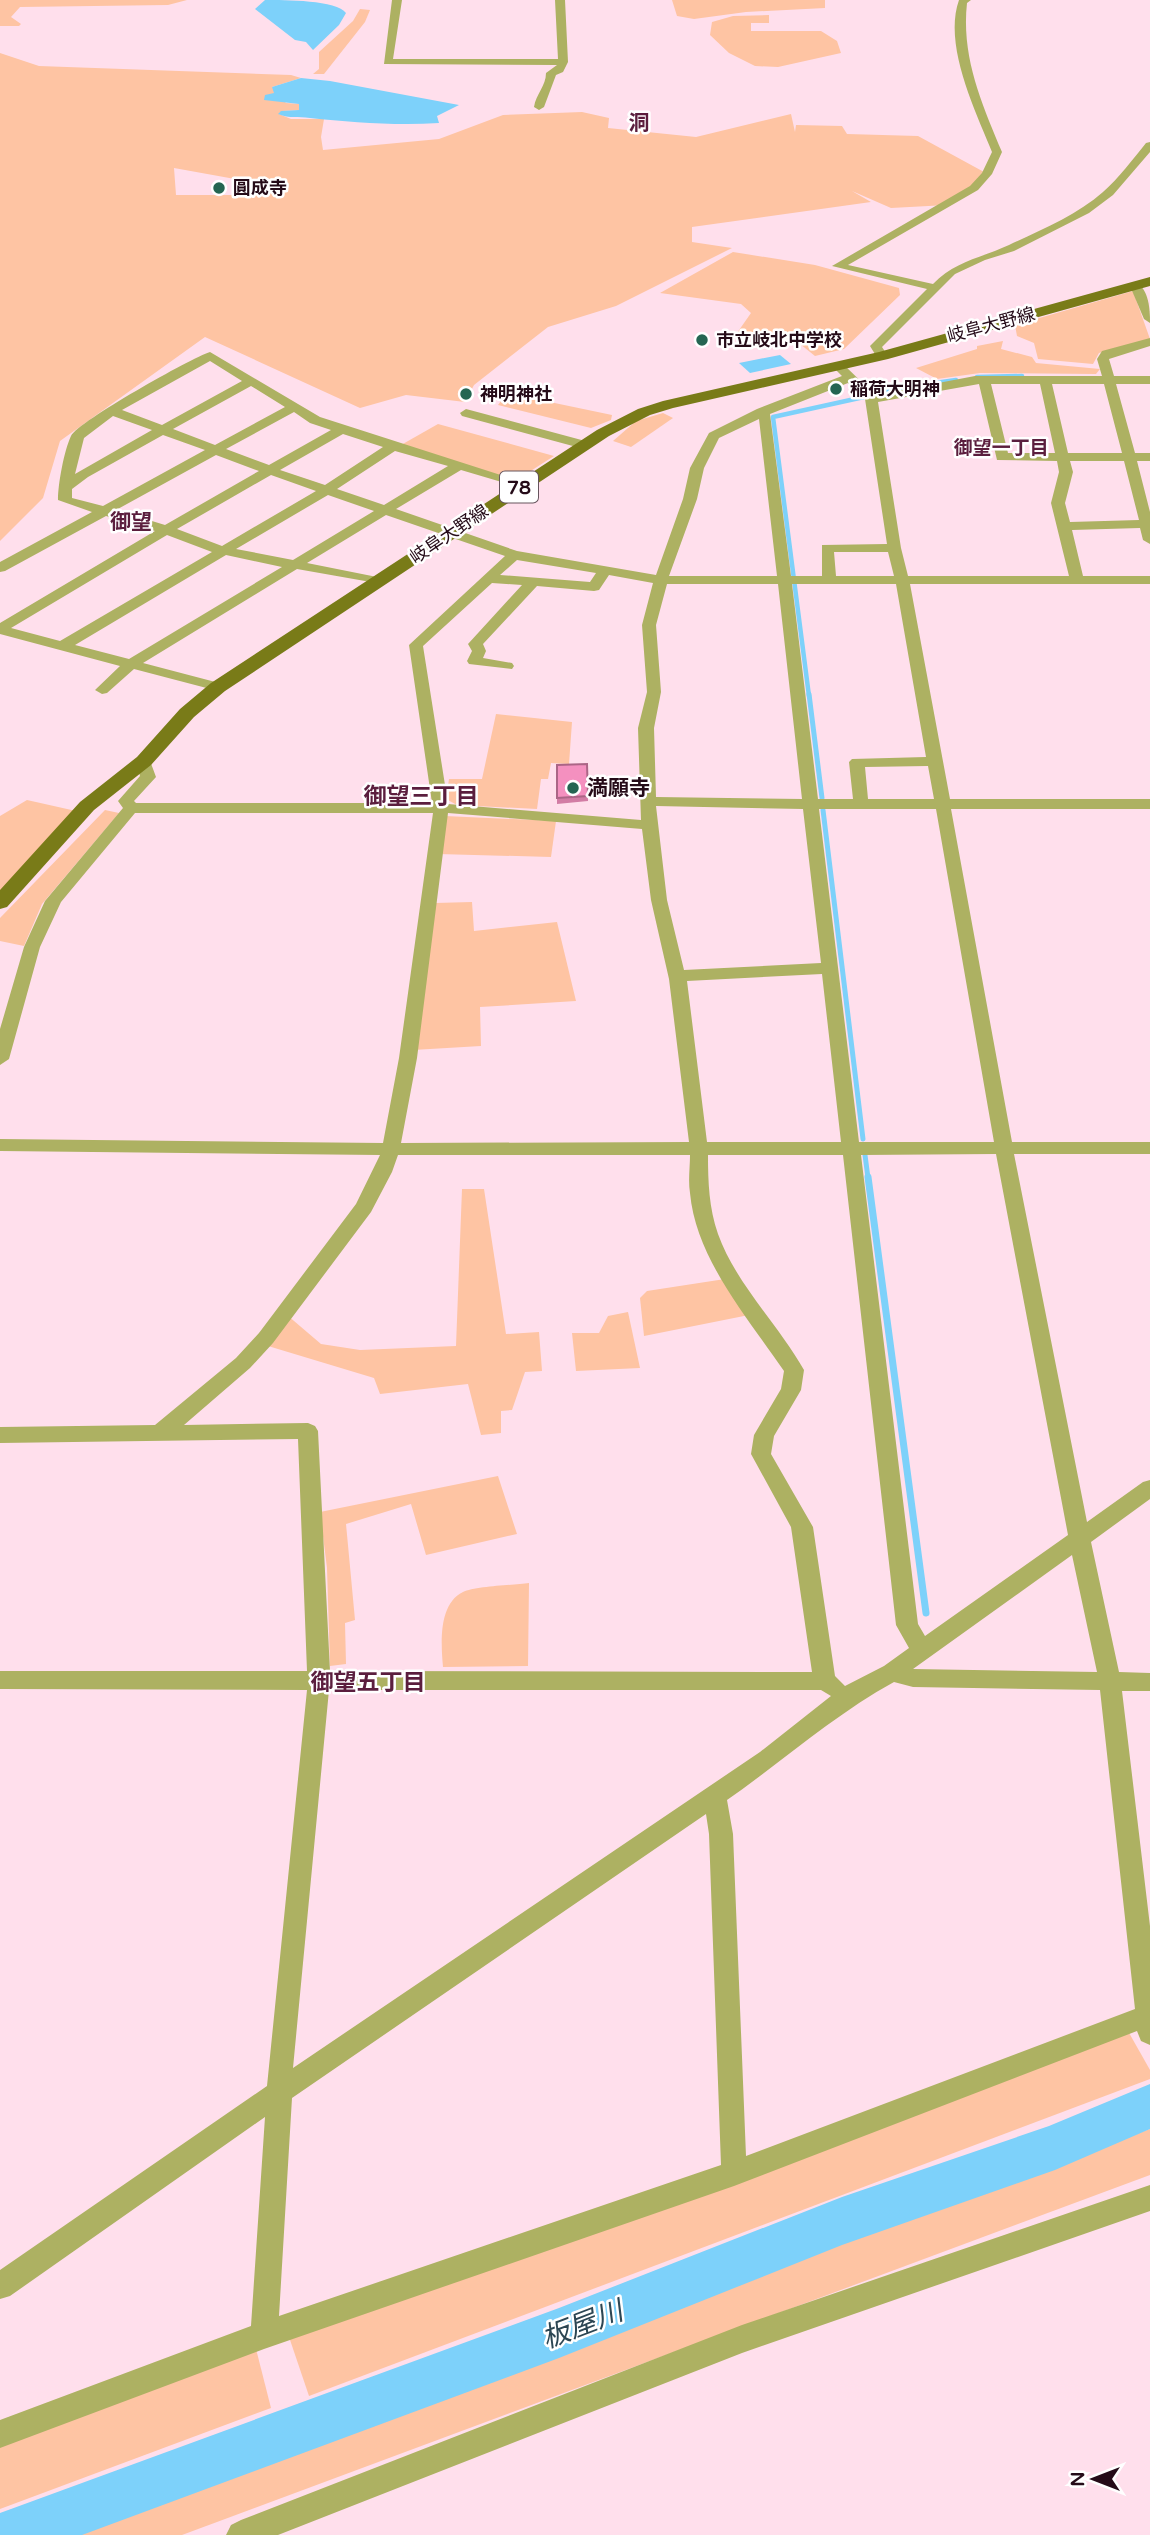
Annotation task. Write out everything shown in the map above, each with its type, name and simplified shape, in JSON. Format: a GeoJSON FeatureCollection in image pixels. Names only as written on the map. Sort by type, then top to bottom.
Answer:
{"type":"FeatureCollection","features":[{"type":"Feature","properties":{"kind":"main road","name":"岐阜大野線"},"geometry":{"type":"LineString","coordinates":[[0,903],[86,806],[144,761],[187,713],[218,687],[522,484],[633,417],[659,407],[845,372],[882,356],[1143,284]]}},
{"type":"Feature","properties":{"kind":"street"},"geometry":{"type":"LineString","coordinates":[[397,0],[388,62],[563,62]]}},
{"type":"Feature","properties":{"kind":"street"},"geometry":{"type":"LineString","coordinates":[[539,107],[539,102],[552,82],[551,73],[559,70],[563,62],[560,0]]}},
{"type":"Feature","properties":{"kind":"street"},"geometry":{"type":"LineString","coordinates":[[937,288],[838,266],[943,208],[974,188],[988,174],[997,152],[979,107],[963,52],[959,16],[962,2],[967,0]]}},
{"type":"Feature","properties":{"kind":"street"},"geometry":{"type":"LineString","coordinates":[[882,356],[877,346],[951,272],[981,258],[1010,249],[1085,211],[1109,193],[1150,145]]}},
{"type":"Feature","properties":{"kind":"street"},"geometry":{"type":"LineString","coordinates":[[1143,284],[1150,319]]}},
{"type":"Feature","properties":{"kind":"street"},"geometry":{"type":"LineString","coordinates":[[1150,342],[1106,354],[1103,359],[1131,458],[1150,540]]}},
{"type":"Feature","properties":{"kind":"street"},"geometry":{"type":"LineString","coordinates":[[377,581],[225,551],[104,510],[65,500],[65,488],[78,436],[112,411],[210,356],[315,420],[522,484]]}},
{"type":"Feature","properties":{"kind":"street"},"geometry":{"type":"LineString","coordinates":[[0,2434],[264,2335],[734,2173],[1149,2022],[1110,1682],[1079,1537],[1004,1148],[903,582],[894,548],[870,400],[845,372],[714,436],[706,448],[696,468],[690,499],[661,580],[649,625],[654,692],[646,728],[649,825],[659,900],[677,976],[699,1148],[699,1194],[709,1235],[728,1272],[794,1370],[791,1390],[764,1435],[761,1454],[802,1527],[825,1681]]}},
{"type":"Feature","properties":{"kind":"street"},"geometry":{"type":"LineString","coordinates":[[870,400],[984,380],[1150,380]]}},
{"type":"Feature","properties":{"kind":"street"},"geometry":{"type":"LineString","coordinates":[[984,380],[1002,457],[1150,457]]}},
{"type":"Feature","properties":{"kind":"street"},"geometry":{"type":"LineString","coordinates":[[1045,380],[1066,472],[1058,503],[1077,581]]}},
{"type":"Feature","properties":{"kind":"street"},"geometry":{"type":"LineString","coordinates":[[65,488],[83,474],[158,430],[251,381]]}},
{"type":"Feature","properties":{"kind":"street"},"geometry":{"type":"LineString","coordinates":[[0,568],[294,407]]}},
{"type":"Feature","properties":{"kind":"street"},"geometry":{"type":"LineString","coordinates":[[112,411],[212,450],[388,509],[513,555],[661,580],[1150,580]]}},
{"type":"Feature","properties":{"kind":"street"},"geometry":{"type":"LineString","coordinates":[[761,412],[765,415],[785,581],[907,1625],[921,1649]]}},
{"type":"Feature","properties":{"kind":"street"},"geometry":{"type":"LineString","coordinates":[[466,413],[584,445]]}},
{"type":"Feature","properties":{"kind":"street"},"geometry":{"type":"LineString","coordinates":[[0,629],[125,553],[169,531],[342,429]]}},
{"type":"Feature","properties":{"kind":"street"},"geometry":{"type":"LineString","coordinates":[[61,647],[328,489],[393,446]]}},
{"type":"Feature","properties":{"kind":"street"},"geometry":{"type":"LineString","coordinates":[[102,690],[130,665],[458,466]]}},
{"type":"Feature","properties":{"kind":"street"},"geometry":{"type":"LineString","coordinates":[[1064,526],[1148,524]]}},
{"type":"Feature","properties":{"kind":"street"},"geometry":{"type":"LineString","coordinates":[[829,581],[827,548],[894,548]]}},
{"type":"Feature","properties":{"kind":"street"},"geometry":{"type":"LineString","coordinates":[[158,1434],[243,1363],[266,1338],[364,1207],[383,1172],[391,1149],[408,1058],[441,808],[416,645],[513,555]]}},
{"type":"Feature","properties":{"kind":"street"},"geometry":{"type":"LineString","coordinates":[[487,578],[594,587],[606,569]]}},
{"type":"Feature","properties":{"kind":"street"},"geometry":{"type":"LineString","coordinates":[[507,666],[474,661],[480,651],[475,644],[533,582]]}},
{"type":"Feature","properties":{"kind":"street"},"geometry":{"type":"LineString","coordinates":[[0,629],[218,687]]}},
{"type":"Feature","properties":{"kind":"street"},"geometry":{"type":"LineString","coordinates":[[131,808],[126,801],[148,777],[144,761]]}},
{"type":"Feature","properties":{"kind":"street"},"geometry":{"type":"LineString","coordinates":[[861,805],[858,762],[935,761]]}},
{"type":"Feature","properties":{"kind":"street"},"geometry":{"type":"LineString","coordinates":[[649,801],[811,805],[1150,804]]}},
{"type":"Feature","properties":{"kind":"street"},"geometry":{"type":"LineString","coordinates":[[131,808],[441,808],[649,825]]}},
{"type":"Feature","properties":{"kind":"street"},"geometry":{"type":"LineString","coordinates":[[0,1059],[32,947],[53,901],[131,808]]}},
{"type":"Feature","properties":{"kind":"street"},"geometry":{"type":"LineString","coordinates":[[677,976],[830,968]]}},
{"type":"Feature","properties":{"kind":"street"},"geometry":{"type":"LineString","coordinates":[[0,1145],[391,1149],[1150,1148]]}},
{"type":"Feature","properties":{"kind":"street"},"geometry":{"type":"LineString","coordinates":[[0,1435],[308,1431],[319,1682],[279,2093],[264,2335]]}},
{"type":"Feature","properties":{"kind":"street"},"geometry":{"type":"LineString","coordinates":[[0,2286],[147,2182],[768,1759],[846,1697],[891,1672],[1150,1488]]}},
{"type":"Feature","properties":{"kind":"street"},"geometry":{"type":"LineString","coordinates":[[891,1672],[914,1678],[1150,1682]]}},
{"type":"Feature","properties":{"kind":"street"},"geometry":{"type":"LineString","coordinates":[[0,1680],[825,1681],[846,1697]]}},
{"type":"Feature","properties":{"kind":"street"},"geometry":{"type":"LineString","coordinates":[[714,1795],[721,1834],[734,2173]]}},
{"type":"Feature","properties":{"kind":"street"},"geometry":{"type":"LineString","coordinates":[[241,2535],[742,2339],[1150,2198]]}},
{"type":"Feature","properties":{"kind":"shaded area"},"geometry":{"type":"Polygon","coordinates":[[[0,0],[187,0],[168,5],[20,7],[11,17],[21,24],[19,26],[0,26],[0,0]]]}},
{"type":"Feature","properties":{"kind":"shaded area"},"geometry":{"type":"Polygon","coordinates":[[[672,0],[825,0],[825,8],[746,12],[694,19],[677,16],[672,0]]]}},
{"type":"Feature","properties":{"kind":"shaded area"},"geometry":{"type":"Polygon","coordinates":[[[360,9],[370,10],[365,22],[324,74],[313,74],[319,69],[319,52],[353,21],[360,9]]]}},
{"type":"Feature","properties":{"kind":"shaded area"},"geometry":{"type":"Polygon","coordinates":[[[769,15],[769,23],[751,23],[751,31],[821,31],[837,41],[841,53],[778,67],[755,66],[729,53],[710,35],[712,22],[733,16],[769,15]]]}},
{"type":"Feature","properties":{"kind":"shaded area"},"geometry":{"type":"Polygon","coordinates":[[[0,53],[39,66],[291,75],[301,78],[272,87],[286,103],[300,104],[299,110],[282,111],[279,114],[291,119],[324,119],[321,137],[323,150],[439,139],[503,115],[582,112],[609,118],[608,128],[696,137],[791,114],[795,132],[796,125],[842,126],[847,134],[918,136],[984,172],[978,181],[947,205],[891,208],[852,191],[871,202],[692,227],[692,242],[732,248],[616,306],[548,327],[474,385],[465,402],[406,395],[360,408],[205,337],[60,441],[43,498],[0,541],[0,53]],[[174,168],[176,195],[231,195],[251,192],[246,181],[174,168]]]}},
{"type":"Feature","properties":{"kind":"shaded area"},"geometry":{"type":"Polygon","coordinates":[[[733,252],[815,265],[899,288],[900,295],[844,349],[815,356],[795,340],[737,333],[751,313],[741,304],[660,293],[733,252]]]}},
{"type":"Feature","properties":{"kind":"shaded area"},"geometry":{"type":"Polygon","coordinates":[[[1133,291],[1150,339],[1099,353],[1093,364],[1038,359],[1034,343],[1017,336],[1015,325],[1133,291]]]}},
{"type":"Feature","properties":{"kind":"shaded area"},"geometry":{"type":"Polygon","coordinates":[[[1003,341],[1001,349],[1032,357],[1036,363],[1100,369],[1096,374],[980,373],[937,379],[916,368],[977,349],[977,346],[1003,341]]]}},
{"type":"Feature","properties":{"kind":"shaded area"},"geometry":{"type":"Polygon","coordinates":[[[507,393],[612,415],[611,420],[591,428],[498,405],[507,393]]]}},
{"type":"Feature","properties":{"kind":"shaded area"},"geometry":{"type":"Polygon","coordinates":[[[663,413],[673,418],[631,447],[613,441],[636,421],[663,413]]]}},
{"type":"Feature","properties":{"kind":"shaded area"},"geometry":{"type":"Polygon","coordinates":[[[438,424],[554,456],[515,481],[401,445],[438,424]]]}},
{"type":"Feature","properties":{"kind":"shaded area"},"geometry":{"type":"Polygon","coordinates":[[[496,714],[572,722],[569,764],[551,763],[548,779],[541,779],[537,809],[457,805],[446,799],[449,779],[482,779],[496,714]]]}},
{"type":"Feature","properties":{"kind":"shaded area"},"geometry":{"type":"Polygon","coordinates":[[[27,800],[76,811],[0,894],[0,816],[27,800]]]}},
{"type":"Feature","properties":{"kind":"shaded area"},"geometry":{"type":"Polygon","coordinates":[[[105,810],[119,813],[42,904],[24,946],[0,941],[0,918],[105,810]]]}},
{"type":"Feature","properties":{"kind":"shaded area"},"geometry":{"type":"Polygon","coordinates":[[[445,816],[556,821],[551,857],[438,854],[445,816]]]}},
{"type":"Feature","properties":{"kind":"shaded area"},"geometry":{"type":"Polygon","coordinates":[[[472,902],[474,931],[557,922],[576,1001],[480,1007],[481,1046],[413,1050],[435,903],[472,902]]]}},
{"type":"Feature","properties":{"kind":"shaded area"},"geometry":{"type":"Polygon","coordinates":[[[462,1189],[484,1189],[506,1334],[539,1332],[542,1371],[525,1372],[512,1410],[501,1411],[501,1433],[481,1435],[468,1384],[380,1394],[374,1378],[268,1346],[287,1315],[321,1344],[360,1350],[456,1346],[462,1189]]]}},
{"type":"Feature","properties":{"kind":"shaded area"},"geometry":{"type":"Polygon","coordinates":[[[725,1279],[749,1315],[644,1336],[640,1298],[647,1291],[725,1279]]]}},
{"type":"Feature","properties":{"kind":"shaded area"},"geometry":{"type":"Polygon","coordinates":[[[628,1312],[640,1368],[576,1371],[572,1333],[599,1333],[608,1316],[628,1312]]]}},
{"type":"Feature","properties":{"kind":"shaded area"},"geometry":{"type":"Polygon","coordinates":[[[498,1476],[517,1534],[426,1555],[411,1504],[346,1524],[355,1620],[345,1623],[346,1664],[330,1666],[327,1568],[320,1512],[498,1476]]]}},
{"type":"Feature","properties":{"kind":"shaded area"},"geometry":{"type":"Polygon","coordinates":[[[529,1583],[528,1666],[443,1667],[443,1625],[449,1606],[455,1598],[476,1588],[529,1583]]]}},
{"type":"Feature","properties":{"kind":"shaded area"},"geometry":{"type":"Polygon","coordinates":[[[1128,2031],[1150,2070],[1150,2079],[309,2396],[287,2331],[1128,2031]]]}},
{"type":"Feature","properties":{"kind":"shaded area"},"geometry":{"type":"Polygon","coordinates":[[[1150,2129],[1150,2175],[182,2535],[48,2535],[1150,2129]]]}},
{"type":"Feature","properties":{"kind":"shaded area"},"geometry":{"type":"Polygon","coordinates":[[[255,2345],[271,2408],[0,2509],[0,2441],[255,2345]]]}},
{"type":"Feature","properties":{"kind":"water"},"geometry":{"type":"Polygon","coordinates":[[[265,0],[322,3],[346,13],[339,25],[313,50],[306,42],[295,40],[255,9],[265,0]]]}},
{"type":"Feature","properties":{"kind":"water"},"geometry":{"type":"Polygon","coordinates":[[[301,78],[459,105],[437,116],[439,123],[390,124],[286,116],[278,114],[281,111],[299,110],[299,104],[264,100],[265,95],[274,93],[272,87],[301,78]]]}},
{"type":"Feature","properties":{"kind":"water"},"geometry":{"type":"Polygon","coordinates":[[[780,355],[791,364],[750,373],[739,363],[780,355]]]}},
{"type":"Feature","properties":{"kind":"building","name":"満願寺"},"geometry":{"type":"Polygon","coordinates":[[[587,764],[588,796],[557,798],[557,765],[587,764]]]}},
{"type":"Feature","properties":{"kind":"waterway"},"geometry":{"type":"LineString","coordinates":[[977,377],[1022,376]]}},
{"type":"Feature","properties":{"kind":"waterway"},"geometry":{"type":"LineString","coordinates":[[809,696],[773,417],[914,386],[956,380]]}},
{"type":"Feature","properties":{"kind":"waterway"},"geometry":{"type":"LineString","coordinates":[[809,694],[822,798]]}},
{"type":"Feature","properties":{"kind":"waterway"},"geometry":{"type":"LineString","coordinates":[[823,810],[863,1139]]}},
{"type":"Feature","properties":{"kind":"waterway"},"geometry":{"type":"LineString","coordinates":[[865,1155],[868,1178]]}},
{"type":"Feature","properties":{"kind":"waterway"},"geometry":{"type":"LineString","coordinates":[[868,1177],[926,1613]]}},
{"type":"Feature","properties":{"kind":"waterway","name":"板屋川"},"geometry":{"type":"LineString","coordinates":[[11,2535],[559,2333],[842,2221],[1055,2147],[1150,2106]]}},
{"type":"Feature","properties":{"kind":"place","name":"圓成寺"},"geometry":{"type":"Point","coordinates":[219,188]}},
{"type":"Feature","properties":{"kind":"place","name":"市立岐北中学校"},"geometry":{"type":"Point","coordinates":[702,340]}},
{"type":"Feature","properties":{"kind":"place","name":"稲荷大明神"},"geometry":{"type":"Point","coordinates":[836,389]}},
{"type":"Feature","properties":{"kind":"place","name":"神明神社"},"geometry":{"type":"Point","coordinates":[466,394]}},
{"type":"Feature","properties":{"kind":"place","name":"満願寺"},"geometry":{"type":"Point","coordinates":[573,788]}},
{"type":"Feature","properties":{"kind":"district","name":"洞"},"geometry":{"type":"Point","coordinates":[639,123]}},
{"type":"Feature","properties":{"kind":"district","name":"御望一丁目"},"geometry":{"type":"Point","coordinates":[1001,447]}},
{"type":"Feature","properties":{"kind":"district","name":"御望"},"geometry":{"type":"Point","coordinates":[131,522]}},
{"type":"Feature","properties":{"kind":"district","name":"御望三丁目"},"geometry":{"type":"Point","coordinates":[421,796]}},
{"type":"Feature","properties":{"kind":"district","name":"御望五丁目"},"geometry":{"type":"Point","coordinates":[368,1682]}}]}
